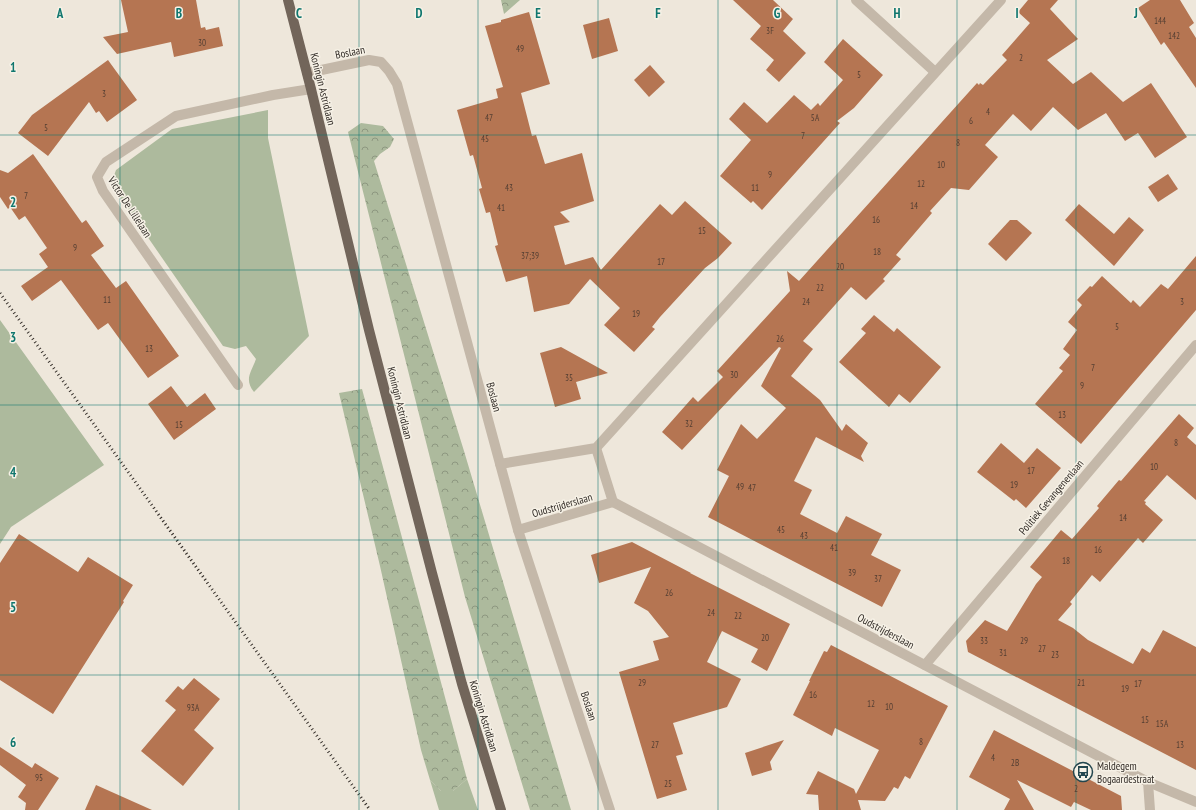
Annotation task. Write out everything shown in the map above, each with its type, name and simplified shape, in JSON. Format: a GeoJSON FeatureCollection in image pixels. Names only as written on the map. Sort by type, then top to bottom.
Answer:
{"type":"FeatureCollection","features":[{"type":"Feature","properties":{"kind":"main road","name":"Koningin Astridlaan"},"geometry":{"type":"LineString","coordinates":[[288,0],[369,330],[430,565],[462,684],[500,810]]}},
{"type":"Feature","properties":{"kind":"street"},"geometry":{"type":"LineString","coordinates":[[856,0],[935,72]]}},
{"type":"Feature","properties":{"kind":"street"},"geometry":{"type":"LineString","coordinates":[[500,464],[596,448],[1000,0]]}},
{"type":"Feature","properties":{"kind":"street","name":"Boslaan"},"geometry":{"type":"LineString","coordinates":[[307,73],[369,60],[381,62],[389,70],[397,84],[518,530],[610,810]]}},
{"type":"Feature","properties":{"kind":"street","name":"Victor De Lillelaan"},"geometry":{"type":"LineString","coordinates":[[238,385],[103,191],[97,178],[106,162],[176,116],[273,95],[311,89]]}},
{"type":"Feature","properties":{"kind":"street","name":"Politiek Gevangenenlaan"},"geometry":{"type":"LineString","coordinates":[[925,665],[1196,345]]}},
{"type":"Feature","properties":{"kind":"street"},"geometry":{"type":"LineString","coordinates":[[596,448],[613,502]]}},
{"type":"Feature","properties":{"kind":"street","name":"Oudstrijderslaan"},"geometry":{"type":"LineString","coordinates":[[518,530],[613,502],[1148,782],[1196,802]]}},
{"type":"Feature","properties":{"kind":"street"},"geometry":{"type":"LineString","coordinates":[[1148,782],[1150,810]]}},
{"type":"Feature","properties":{"kind":"green space"},"geometry":{"type":"Polygon","coordinates":[[[501,0],[520,0],[504,14],[501,0]]]}},
{"type":"Feature","properties":{"kind":"green space"},"geometry":{"type":"Polygon","coordinates":[[[268,110],[268,138],[309,336],[254,392],[249,383],[249,376],[256,359],[246,346],[235,349],[223,346],[111,184],[116,170],[172,129],[268,110]]]}},
{"type":"Feature","properties":{"kind":"green space"},"geometry":{"type":"Polygon","coordinates":[[[361,123],[383,126],[394,139],[390,147],[380,154],[374,161],[464,451],[571,810],[530,810],[465,597],[348,132],[361,123]]]}},
{"type":"Feature","properties":{"kind":"green space"},"geometry":{"type":"Polygon","coordinates":[[[0,320],[104,465],[11,527],[0,544],[0,320]]]}},
{"type":"Feature","properties":{"kind":"green space"},"geometry":{"type":"Polygon","coordinates":[[[362,389],[467,779],[453,791],[441,791],[430,780],[421,750],[380,566],[339,393],[362,389]]]}},
{"type":"Feature","properties":{"kind":"green space"},"geometry":{"type":"Polygon","coordinates":[[[467,779],[478,810],[439,810],[430,780],[441,791],[453,791],[467,779]]]}},
{"type":"Feature","properties":{"kind":"building"},"geometry":{"type":"Polygon","coordinates":[[[121,0],[196,0],[201,28],[205,27],[206,30],[219,27],[223,46],[174,57],[171,42],[117,54],[103,37],[128,32],[121,0]]]}},
{"type":"Feature","properties":{"kind":"building"},"geometry":{"type":"Polygon","coordinates":[[[733,0],[773,0],[793,19],[783,31],[806,53],[779,82],[766,70],[774,60],[750,39],[761,26],[733,0]]]}},
{"type":"Feature","properties":{"kind":"building"},"geometry":{"type":"Polygon","coordinates":[[[1028,0],[1058,0],[1050,9],[1078,39],[1047,60],[1073,84],[1091,72],[1123,102],[1151,83],[1187,137],[1155,158],[1138,133],[1125,141],[1106,113],[1078,130],[1053,107],[1031,131],[1013,114],[985,145],[998,157],[969,190],[951,188],[930,211],[932,213],[896,255],[901,259],[883,279],[885,281],[866,300],[851,287],[803,341],[813,349],[791,376],[820,400],[842,431],[846,424],[868,443],[861,456],[864,462],[816,437],[794,481],[812,490],[800,514],[837,533],[846,516],[882,534],[871,555],[901,570],[882,607],[708,517],[729,476],[717,470],[741,424],[757,439],[786,408],[761,386],[781,348],[779,347],[682,450],[662,432],[693,397],[698,402],[723,377],[717,371],[790,291],[787,271],[799,281],[977,83],[979,85],[980,83],[983,85],[1007,60],[1002,55],[1030,23],[1018,12],[1028,0]]]}},
{"type":"Feature","properties":{"kind":"building"},"geometry":{"type":"Polygon","coordinates":[[[1150,0],[1180,0],[1194,23],[1189,27],[1196,38],[1196,88],[1164,42],[1161,45],[1138,8],[1150,0]]]}},
{"type":"Feature","properties":{"kind":"building"},"geometry":{"type":"Polygon","coordinates":[[[529,12],[550,84],[521,93],[532,136],[536,135],[545,164],[582,153],[594,201],[560,212],[570,222],[554,226],[565,265],[593,257],[601,270],[660,204],[672,215],[685,201],[732,243],[718,258],[705,268],[660,317],[652,327],[655,329],[634,352],[604,325],[620,308],[590,279],[569,304],[534,312],[527,276],[506,282],[495,246],[498,245],[490,212],[486,213],[479,189],[482,188],[473,155],[470,156],[457,110],[498,98],[496,89],[503,87],[485,26],[529,12]]]}},
{"type":"Feature","properties":{"kind":"building"},"geometry":{"type":"Polygon","coordinates":[[[609,18],[618,51],[592,59],[583,25],[609,18]]]}},
{"type":"Feature","properties":{"kind":"building"},"geometry":{"type":"Polygon","coordinates":[[[843,39],[883,75],[854,108],[837,121],[840,123],[762,210],[753,201],[751,203],[720,176],[751,140],[729,119],[744,102],[767,123],[794,95],[811,110],[818,103],[820,106],[843,80],[824,62],[843,39]]]}},
{"type":"Feature","properties":{"kind":"building"},"geometry":{"type":"Polygon","coordinates":[[[108,60],[137,100],[107,122],[99,111],[96,113],[89,102],[48,156],[18,133],[32,115],[108,60]]]}},
{"type":"Feature","properties":{"kind":"building"},"geometry":{"type":"Polygon","coordinates":[[[650,65],[665,82],[649,97],[634,80],[650,65]]]}},
{"type":"Feature","properties":{"kind":"building"},"geometry":{"type":"Polygon","coordinates":[[[33,154],[82,223],[86,220],[104,246],[91,255],[116,288],[126,281],[179,356],[148,378],[108,323],[98,330],[61,280],[32,301],[21,286],[48,267],[39,254],[47,248],[25,216],[19,220],[10,207],[8,209],[0,197],[0,170],[8,173],[33,154]]]}},
{"type":"Feature","properties":{"kind":"building"},"geometry":{"type":"Polygon","coordinates":[[[1168,174],[1178,189],[1158,202],[1148,187],[1168,174]]]}},
{"type":"Feature","properties":{"kind":"building"},"geometry":{"type":"Polygon","coordinates":[[[1079,204],[1114,234],[1129,217],[1144,230],[1114,266],[1065,220],[1079,204]]]}},
{"type":"Feature","properties":{"kind":"building"},"geometry":{"type":"Polygon","coordinates":[[[1010,220],[1017,220],[1032,233],[1006,261],[988,244],[1010,220]]]}},
{"type":"Feature","properties":{"kind":"building"},"geometry":{"type":"Polygon","coordinates":[[[1196,256],[1196,310],[1081,444],[1035,404],[1063,371],[1059,368],[1070,355],[1063,349],[1077,330],[1068,322],[1082,305],[1077,300],[1102,276],[1131,303],[1133,300],[1140,307],[1161,284],[1168,289],[1196,256]]]}},
{"type":"Feature","properties":{"kind":"building"},"geometry":{"type":"Polygon","coordinates":[[[874,315],[894,332],[897,328],[941,367],[910,403],[899,394],[889,407],[839,362],[866,333],[861,329],[874,315]]]}},
{"type":"Feature","properties":{"kind":"building"},"geometry":{"type":"Polygon","coordinates":[[[561,347],[608,373],[576,382],[581,399],[555,407],[540,353],[561,347]]]}},
{"type":"Feature","properties":{"kind":"building"},"geometry":{"type":"Polygon","coordinates":[[[171,386],[187,407],[205,393],[216,409],[174,440],[148,404],[171,386]]]}},
{"type":"Feature","properties":{"kind":"building"},"geometry":{"type":"Polygon","coordinates":[[[1179,414],[1194,428],[1187,437],[1196,445],[1196,500],[1167,475],[1144,501],[1146,502],[1145,504],[1163,520],[1143,543],[1138,538],[1100,582],[1092,575],[1070,602],[1072,604],[1058,620],[1073,628],[1088,640],[1133,664],[1142,648],[1150,653],[1163,630],[1196,647],[1196,770],[968,652],[966,641],[985,620],[1007,631],[1036,584],[1042,577],[1030,567],[1061,530],[1072,539],[1099,508],[1097,506],[1119,480],[1121,481],[1179,414]]]}},
{"type":"Feature","properties":{"kind":"building"},"geometry":{"type":"Polygon","coordinates":[[[1001,443],[1024,463],[1037,448],[1061,468],[1026,508],[1016,499],[1014,501],[977,472],[1001,443]]]}},
{"type":"Feature","properties":{"kind":"building"},"geometry":{"type":"Polygon","coordinates":[[[19,534],[78,572],[88,557],[133,585],[123,601],[124,602],[53,714],[0,680],[0,563],[19,534]]]}},
{"type":"Feature","properties":{"kind":"building"},"geometry":{"type":"Polygon","coordinates":[[[632,542],[790,624],[767,671],[751,662],[758,649],[722,631],[707,662],[741,679],[727,707],[673,723],[683,754],[676,756],[687,790],[657,799],[619,672],[659,660],[653,641],[669,637],[648,611],[634,603],[651,567],[599,583],[591,555],[632,542]]]}},
{"type":"Feature","properties":{"kind":"building"},"geometry":{"type":"Polygon","coordinates":[[[831,645],[948,706],[910,779],[905,776],[898,789],[894,787],[885,801],[858,800],[861,810],[819,810],[818,795],[806,794],[818,771],[854,789],[856,794],[879,750],[835,728],[832,736],[793,715],[824,651],[827,652],[831,645]]]}},
{"type":"Feature","properties":{"kind":"building"},"geometry":{"type":"Polygon","coordinates":[[[194,678],[220,699],[194,730],[214,748],[183,786],[141,751],[176,710],[165,701],[178,686],[183,690],[194,678]]]}},
{"type":"Feature","properties":{"kind":"building"},"geometry":{"type":"Polygon","coordinates":[[[994,730],[1121,796],[1122,810],[1091,810],[1074,802],[1071,807],[1017,780],[1034,810],[1004,810],[1010,799],[969,777],[994,730]]]}},
{"type":"Feature","properties":{"kind":"building"},"geometry":{"type":"Polygon","coordinates":[[[784,740],[770,762],[772,770],[752,776],[745,753],[784,740]]]}},
{"type":"Feature","properties":{"kind":"building"},"geometry":{"type":"Polygon","coordinates":[[[0,747],[32,768],[35,763],[59,778],[38,810],[25,810],[26,803],[18,797],[26,785],[0,765],[0,747]]]}},
{"type":"Feature","properties":{"kind":"building"},"geometry":{"type":"Polygon","coordinates":[[[96,785],[152,810],[85,810],[96,785]]]}},
{"type":"Feature","properties":{"kind":"railway"},"geometry":{"type":"LineString","coordinates":[[0,293],[370,810]]}},
{"type":"Feature","properties":{"kind":"place","name":"Maldegem Bogaardestraat"},"geometry":{"type":"Point","coordinates":[1083,772]}}]}
